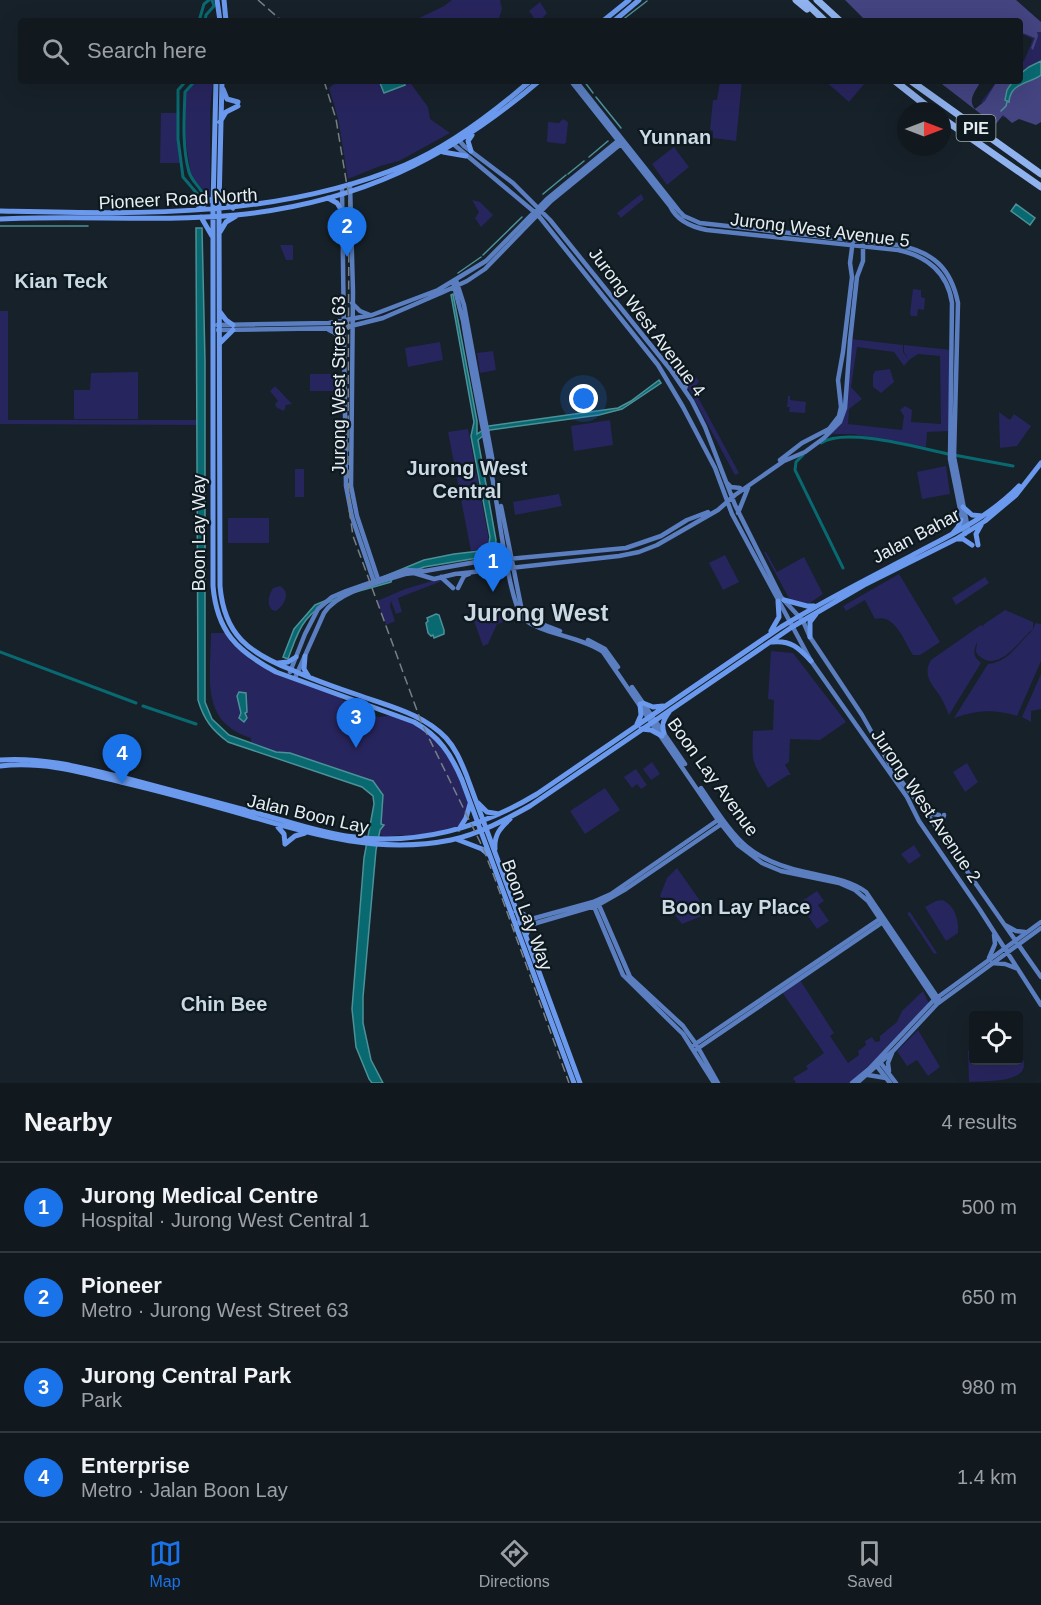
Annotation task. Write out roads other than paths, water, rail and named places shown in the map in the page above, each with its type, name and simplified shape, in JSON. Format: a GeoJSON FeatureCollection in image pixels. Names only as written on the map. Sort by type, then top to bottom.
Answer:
{"type":"FeatureCollection","features":[{"type":"Feature","properties":{"kind":"highway"},"geometry":{"type":"LineString","coordinates":[[796,0],[811,14],[822,18]]}},
{"type":"Feature","properties":{"kind":"highway"},"geometry":{"type":"LineString","coordinates":[[803,0],[822,18]]}},
{"type":"Feature","properties":{"kind":"highway"},"geometry":{"type":"LineString","coordinates":[[817,0],[837,18]]}},
{"type":"Feature","properties":{"kind":"highway"},"geometry":{"type":"LineString","coordinates":[[823,0],[837,18]]}},
{"type":"Feature","properties":{"kind":"highway","name":"PIE"},"geometry":{"type":"LineString","coordinates":[[899,84],[922,102]]}},
{"type":"Feature","properties":{"kind":"highway","name":"PIE"},"geometry":{"type":"LineString","coordinates":[[915,84],[1041,174]]}},
{"type":"Feature","properties":{"kind":"highway","name":"PIE"},"geometry":{"type":"LineString","coordinates":[[951,124],[1041,187]]}},
{"type":"Feature","properties":{"kind":"main road"},"geometry":{"type":"LineString","coordinates":[[217,0],[220,18]]}},
{"type":"Feature","properties":{"kind":"main road"},"geometry":{"type":"LineString","coordinates":[[224,0],[226,18]]}},
{"type":"Feature","properties":{"kind":"main road"},"geometry":{"type":"LineString","coordinates":[[607,18],[629,0]]}},
{"type":"Feature","properties":{"kind":"main road"},"geometry":{"type":"LineString","coordinates":[[618,18],[639,0]]}},
{"type":"Feature","properties":{"kind":"main road"},"geometry":{"type":"LineString","coordinates":[[219,84],[227,99],[238,104],[226,112],[220,123]]}},
{"type":"Feature","properties":{"kind":"main road"},"geometry":{"type":"LineString","coordinates":[[216,213],[219,189],[219,84]]}},
{"type":"Feature","properties":{"kind":"main road"},"geometry":{"type":"LineString","coordinates":[[216,213],[213,198],[219,84]]}},
{"type":"Feature","properties":{"kind":"main road","name":"Pioneer Road North"},"geometry":{"type":"LineString","coordinates":[[0,211],[91,213],[195,211],[238,214],[328,198],[342,194],[350,188],[452,143],[526,84]]}},
{"type":"Feature","properties":{"kind":"main road","name":"Pioneer Road North"},"geometry":{"type":"LineString","coordinates":[[458,139],[475,131],[535,84]]}},
{"type":"Feature","properties":{"kind":"main road"},"geometry":{"type":"LineString","coordinates":[[442,152],[469,154],[468,141],[475,131]]}},
{"type":"Feature","properties":{"kind":"main road","name":"Pioneer Road North"},"geometry":{"type":"LineString","coordinates":[[0,219],[201,217],[233,208],[342,187],[350,188],[399,174],[442,152],[452,143]]}},
{"type":"Feature","properties":{"kind":"main road"},"geometry":{"type":"LineString","coordinates":[[219,189],[226,202],[233,208]]}},
{"type":"Feature","properties":{"kind":"main road"},"geometry":{"type":"LineString","coordinates":[[195,211],[213,198]]}},
{"type":"Feature","properties":{"kind":"main road"},"geometry":{"type":"LineString","coordinates":[[328,198],[337,203],[342,211]]}},
{"type":"Feature","properties":{"kind":"main road","name":"Boon Lay Way"},"geometry":{"type":"LineString","coordinates":[[216,213],[220,234],[219,310],[216,328],[219,344],[221,601],[230,625],[237,637],[248,648],[293,674],[423,727],[441,741],[449,752],[473,801]]}},
{"type":"Feature","properties":{"kind":"main road","name":"Boon Lay Way"},"geometry":{"type":"LineString","coordinates":[[216,213],[213,239],[216,328],[215,603],[221,622],[232,641],[246,654],[276,672],[310,678],[398,708],[426,722],[445,737],[453,748],[473,801],[574,1083]]}},
{"type":"Feature","properties":{"kind":"main road"},"geometry":{"type":"LineString","coordinates":[[220,234],[226,222],[238,214]]}},
{"type":"Feature","properties":{"kind":"main road"},"geometry":{"type":"LineString","coordinates":[[201,217],[213,239]]}},
{"type":"Feature","properties":{"kind":"main road"},"geometry":{"type":"LineString","coordinates":[[219,310],[233,328],[219,344]]}},
{"type":"Feature","properties":{"kind":"main road","name":"Jalan Bahar"},"geometry":{"type":"LineString","coordinates":[[984,519],[1010,495],[1041,457]]}},
{"type":"Feature","properties":{"kind":"main road","name":"Jalan Bahar"},"geometry":{"type":"LineString","coordinates":[[801,618],[816,606],[916,556],[956,539],[1016,495],[1041,463]]}},
{"type":"Feature","properties":{"kind":"main road"},"geometry":{"type":"LineString","coordinates":[[956,539],[963,539],[975,545],[976,534],[984,519],[973,516],[963,507]]}},
{"type":"Feature","properties":{"kind":"main road"},"geometry":{"type":"LineString","coordinates":[[947,537],[956,530],[961,520]]}},
{"type":"Feature","properties":{"kind":"main road","name":"Jalan Bahar"},"geometry":{"type":"LineString","coordinates":[[801,618],[825,608],[947,537],[966,530]]}},
{"type":"Feature","properties":{"kind":"main road"},"geometry":{"type":"LineString","coordinates":[[811,661],[796,645],[770,639],[779,617],[781,601],[816,606]]}},
{"type":"Feature","properties":{"kind":"main road"},"geometry":{"type":"LineString","coordinates":[[810,637],[810,622],[825,608]]}},
{"type":"Feature","properties":{"kind":"main road","name":"Jalan Boon Lay"},"geometry":{"type":"LineString","coordinates":[[651,718],[672,708],[801,618]]}},
{"type":"Feature","properties":{"kind":"main road","name":"Jalan Boon Lay"},"geometry":{"type":"LineString","coordinates":[[0,766],[41,765],[92,774],[168,793],[276,825],[344,835],[367,841],[408,845],[456,838],[483,830],[530,807],[651,718],[665,705],[770,639]]}},
{"type":"Feature","properties":{"kind":"main road"},"geometry":{"type":"LineString","coordinates":[[305,656],[304,669],[310,678]]}},
{"type":"Feature","properties":{"kind":"main road"},"geometry":{"type":"LineString","coordinates":[[276,664],[288,662],[296,657]]}},
{"type":"Feature","properties":{"kind":"main road"},"geometry":{"type":"LineString","coordinates":[[663,735],[639,727],[641,704],[653,707],[665,705]]}},
{"type":"Feature","properties":{"kind":"main road"},"geometry":{"type":"LineString","coordinates":[[663,735],[664,722],[672,708]]}},
{"type":"Feature","properties":{"kind":"main road","name":"Jalan Boon Lay"},"geometry":{"type":"LineString","coordinates":[[379,842],[459,830],[480,823],[537,794],[639,727]]}},
{"type":"Feature","properties":{"kind":"main road","name":"Jalan Boon Lay"},"geometry":{"type":"LineString","coordinates":[[0,760],[50,761],[87,768],[308,831]]}},
{"type":"Feature","properties":{"kind":"main road"},"geometry":{"type":"LineString","coordinates":[[459,830],[473,801],[487,812],[500,814]]}},
{"type":"Feature","properties":{"kind":"main road"},"geometry":{"type":"LineString","coordinates":[[456,838],[492,855],[496,835],[515,814]]}},
{"type":"Feature","properties":{"kind":"main road"},"geometry":{"type":"LineString","coordinates":[[276,825],[283,832],[285,844],[295,836],[308,831]]}},
{"type":"Feature","properties":{"kind":"main road","name":"Boon Lay Way"},"geometry":{"type":"LineString","coordinates":[[492,855],[516,911],[518,925],[525,937],[579,1083]]}},
{"type":"Feature","properties":{"kind":"main road"},"geometry":{"type":"LineString","coordinates":[[516,911],[531,921],[525,937]]}},
{"type":"Feature","properties":{"kind":"street","name":"Jurong West Avenue 5"},"geometry":{"type":"LineString","coordinates":[[573,84],[621,142]]}},
{"type":"Feature","properties":{"kind":"street","name":"Jurong West Avenue 5"},"geometry":{"type":"LineString","coordinates":[[578,84],[673,213],[687,224],[707,230],[898,245],[920,250],[940,264],[952,283],[958,303],[954,458],[966,530]]}},
{"type":"Feature","properties":{"kind":"street","name":"Jurong West Avenue 4"},"geometry":{"type":"LineString","coordinates":[[458,139],[469,154],[526,205],[550,220],[686,391],[716,451],[732,514],[781,601],[801,618]]}},
{"type":"Feature","properties":{"kind":"street"},"geometry":{"type":"LineString","coordinates":[[216,328],[343,328],[382,318],[456,283],[486,261],[526,225],[549,200],[621,142]]}},
{"type":"Feature","properties":{"kind":"street","name":"Jurong West Avenue 4"},"geometry":{"type":"LineString","coordinates":[[452,143],[527,196],[547,227],[670,382],[729,500],[738,513],[791,624]]}},
{"type":"Feature","properties":{"kind":"street","name":"Jurong West Street 63"},"geometry":{"type":"LineString","coordinates":[[342,187],[346,486],[352,517],[376,582]]}},
{"type":"Feature","properties":{"kind":"street","name":"Jurong West Street 63"},"geometry":{"type":"LineString","coordinates":[[350,188],[351,486],[376,582]]}},
{"type":"Feature","properties":{"kind":"street"},"geometry":{"type":"LineString","coordinates":[[527,196],[536,201],[549,200]]}},
{"type":"Feature","properties":{"kind":"street"},"geometry":{"type":"LineString","coordinates":[[549,200],[546,211],[550,220]]}},
{"type":"Feature","properties":{"kind":"street"},"geometry":{"type":"LineString","coordinates":[[526,205],[526,225]]}},
{"type":"Feature","properties":{"kind":"street"},"geometry":{"type":"LineString","coordinates":[[526,225],[541,224],[547,227]]}},
{"type":"Feature","properties":{"kind":"street"},"geometry":{"type":"LineString","coordinates":[[293,674],[305,656],[324,613],[341,597],[406,570],[438,569],[465,563],[616,549],[642,544],[661,536],[687,520],[707,513],[784,461],[805,452],[824,438],[840,422],[845,408],[851,310],[850,263],[853,242]]}},
{"type":"Feature","properties":{"kind":"street","name":"Jurong West Avenue 5"},"geometry":{"type":"LineString","coordinates":[[863,243],[908,252],[923,258],[942,276],[951,294],[949,450],[961,520],[966,530]]}},
{"type":"Feature","properties":{"kind":"street"},"geometry":{"type":"LineString","coordinates":[[293,674],[296,657],[310,624],[325,602],[335,596],[405,574],[414,573],[434,579],[639,552],[657,545],[718,510],[740,488],[802,443],[829,429],[836,421],[841,407],[838,380],[857,277],[863,261],[863,243]]}},
{"type":"Feature","properties":{"kind":"street"},"geometry":{"type":"LineString","coordinates":[[233,328],[343,321],[372,315],[456,283]]}},
{"type":"Feature","properties":{"kind":"street"},"geometry":{"type":"LineString","coordinates":[[456,283],[503,539],[509,560]]}},
{"type":"Feature","properties":{"kind":"street"},"geometry":{"type":"LineString","coordinates":[[456,283],[509,548],[509,560]]}},
{"type":"Feature","properties":{"kind":"street"},"geometry":{"type":"LineString","coordinates":[[352,303],[360,311],[372,315]]}},
{"type":"Feature","properties":{"kind":"street"},"geometry":{"type":"LineString","coordinates":[[326,329],[335,333],[343,345]]}},
{"type":"Feature","properties":{"kind":"street"},"geometry":{"type":"LineString","coordinates":[[670,369],[688,376],[686,391]]}},
{"type":"Feature","properties":{"kind":"street"},"geometry":{"type":"LineString","coordinates":[[724,480],[731,487],[740,488]]}},
{"type":"Feature","properties":{"kind":"street"},"geometry":{"type":"LineString","coordinates":[[738,513],[749,485]]}},
{"type":"Feature","properties":{"kind":"street"},"geometry":{"type":"LineString","coordinates":[[718,510],[732,514]]}},
{"type":"Feature","properties":{"kind":"street"},"geometry":{"type":"LineString","coordinates":[[489,561],[499,554],[503,539]]}},
{"type":"Feature","properties":{"kind":"street"},"geometry":{"type":"LineString","coordinates":[[509,548],[521,559]]}},
{"type":"Feature","properties":{"kind":"street","name":"Boon Lay Avenue"},"geometry":{"type":"LineString","coordinates":[[509,560],[516,606],[524,619],[600,650],[622,677],[738,845],[762,863],[781,871],[849,887],[862,895],[883,919],[930,986],[937,1000]]}},
{"type":"Feature","properties":{"kind":"street"},"geometry":{"type":"LineString","coordinates":[[373,565],[380,573],[390,576]]}},
{"type":"Feature","properties":{"kind":"street"},"geometry":{"type":"LineString","coordinates":[[498,570],[513,582],[525,567]]}},
{"type":"Feature","properties":{"kind":"street"},"geometry":{"type":"LineString","coordinates":[[441,578],[455,588],[464,576],[474,572]]}},
{"type":"Feature","properties":{"kind":"street","name":"Jurong West Avenue 2"},"geometry":{"type":"LineString","coordinates":[[801,618],[810,637],[862,715],[894,772],[925,811],[1041,977]]}},
{"type":"Feature","properties":{"kind":"street","name":"Jurong West Avenue 2"},"geometry":{"type":"LineString","coordinates":[[791,624],[811,661],[907,797],[919,821],[1041,1005]]}},
{"type":"Feature","properties":{"kind":"street"},"geometry":{"type":"LineString","coordinates":[[925,811],[931,815],[941,815],[940,833]]}},
{"type":"Feature","properties":{"kind":"street"},"geometry":{"type":"LineString","coordinates":[[518,925],[595,903],[721,821]]}},
{"type":"Feature","properties":{"kind":"street"},"geometry":{"type":"LineString","coordinates":[[595,903],[627,972],[649,998],[677,1020],[716,1083]]}},
{"type":"Feature","properties":{"kind":"street"},"geometry":{"type":"LineString","coordinates":[[695,1047],[883,919]]}},
{"type":"Feature","properties":{"kind":"street","name":"Boon Lay Avenue"},"geometry":{"type":"LineString","coordinates":[[883,919],[937,1000]]}},
{"type":"Feature","properties":{"kind":"street"},"geometry":{"type":"LineString","coordinates":[[1001,921],[1011,929],[1028,934]]}},
{"type":"Feature","properties":{"kind":"street"},"geometry":{"type":"LineString","coordinates":[[1024,955],[1024,945],[1028,934],[1041,922]]}},
{"type":"Feature","properties":{"kind":"street"},"geometry":{"type":"LineString","coordinates":[[852,1083],[893,1051],[937,1000],[1016,942],[1041,928]]}},
{"type":"Feature","properties":{"kind":"street"},"geometry":{"type":"LineString","coordinates":[[990,962],[995,944],[992,929]]}},
{"type":"Feature","properties":{"kind":"street"},"geometry":{"type":"LineString","coordinates":[[857,1083],[867,1076],[947,990],[990,962],[1005,964],[1019,970]]}},
{"type":"Feature","properties":{"kind":"street"},"geometry":{"type":"LineString","coordinates":[[930,986],[939,990],[947,990]]}},
{"type":"Feature","properties":{"kind":"street"},"geometry":{"type":"LineString","coordinates":[[890,1083],[888,1063],[893,1051]]}},
{"type":"Feature","properties":{"kind":"street"},"geometry":{"type":"LineString","coordinates":[[877,1063],[896,1083]]}},
{"type":"Feature","properties":{"kind":"street"},"geometry":{"type":"LineString","coordinates":[[867,1076],[888,1076]]}},
{"type":"Feature","properties":{"kind":"water"},"geometry":{"type":"Polygon","coordinates":[[[1041,61],[1041,75],[1023,84],[1023,72],[1041,61]]]}},
{"type":"Feature","properties":{"kind":"water"},"geometry":{"type":"Polygon","coordinates":[[[380,84],[405,85],[384,93],[380,84]]]}},
{"type":"Feature","properties":{"kind":"water"},"geometry":{"type":"Polygon","coordinates":[[[1011,84],[1022,84],[1013,91],[1009,102],[1005,100],[1011,84]]]}},
{"type":"Feature","properties":{"kind":"water"},"geometry":{"type":"Polygon","coordinates":[[[1016,204],[1035,218],[1030,225],[1011,211],[1016,204]]]}},
{"type":"Feature","properties":{"kind":"water"},"geometry":{"type":"Polygon","coordinates":[[[196,228],[202,228],[205,361],[205,702],[212,719],[229,735],[276,752],[290,753],[373,781],[383,795],[381,824],[384,825],[380,830],[376,850],[363,997],[363,1023],[371,1060],[383,1083],[372,1083],[369,1079],[356,1047],[352,1009],[364,858],[374,804],[373,796],[362,787],[228,742],[209,724],[198,700],[196,228]]]}},
{"type":"Feature","properties":{"kind":"water"},"geometry":{"type":"Polygon","coordinates":[[[453,294],[477,421],[477,434],[489,426],[618,408],[659,380],[661,383],[622,409],[599,415],[490,430],[478,440],[496,540],[495,549],[489,556],[424,567],[392,579],[391,582],[323,605],[303,624],[288,659],[283,657],[294,629],[315,605],[424,560],[480,551],[489,544],[490,537],[471,436],[474,422],[451,295],[453,294]]]}},
{"type":"Feature","properties":{"kind":"water"},"geometry":{"type":"Polygon","coordinates":[[[439,615],[444,634],[434,638],[428,633],[426,623],[427,618],[439,615]]]}},
{"type":"Feature","properties":{"kind":"water"},"geometry":{"type":"Polygon","coordinates":[[[239,692],[246,693],[247,718],[244,722],[239,718],[241,713],[237,696],[239,692]]]}},
{"type":"Feature","properties":{"kind":"waterway"},"geometry":{"type":"LineString","coordinates":[[200,18],[204,4],[209,0]]}},
{"type":"Feature","properties":{"kind":"waterway"},"geometry":{"type":"LineString","coordinates":[[206,18],[214,6],[212,0]]}},
{"type":"Feature","properties":{"kind":"waterway"},"geometry":{"type":"LineString","coordinates":[[625,18],[647,1]]}},
{"type":"Feature","properties":{"kind":"waterway"},"geometry":{"type":"LineString","coordinates":[[183,84],[178,90],[178,139],[183,177],[200,197],[199,200],[205,200],[189,172],[184,143],[185,92],[192,84]]}},
{"type":"Feature","properties":{"kind":"waterway"},"geometry":{"type":"LineString","coordinates":[[586,84],[593,93]]}},
{"type":"Feature","properties":{"kind":"waterway"},"geometry":{"type":"LineString","coordinates":[[596,97],[621,128]]}},
{"type":"Feature","properties":{"kind":"waterway"},"geometry":{"type":"LineString","coordinates":[[1001,111],[1007,102]]}},
{"type":"Feature","properties":{"kind":"waterway"},"geometry":{"type":"LineString","coordinates":[[589,157],[608,141]]}},
{"type":"Feature","properties":{"kind":"waterway"},"geometry":{"type":"LineString","coordinates":[[568,174],[584,161]]}},
{"type":"Feature","properties":{"kind":"waterway"},"geometry":{"type":"LineString","coordinates":[[543,194],[566,175]]}},
{"type":"Feature","properties":{"kind":"waterway"},"geometry":{"type":"LineString","coordinates":[[483,255],[522,217]]}},
{"type":"Feature","properties":{"kind":"waterway"},"geometry":{"type":"LineString","coordinates":[[0,226],[88,226]]}},
{"type":"Feature","properties":{"kind":"waterway"},"geometry":{"type":"LineString","coordinates":[[458,273],[481,257]]}},
{"type":"Feature","properties":{"kind":"waterway"},"geometry":{"type":"LineString","coordinates":[[821,443],[847,437],[865,438],[948,454]]}},
{"type":"Feature","properties":{"kind":"waterway"},"geometry":{"type":"LineString","coordinates":[[803,455],[796,462],[795,470],[843,568]]}},
{"type":"Feature","properties":{"kind":"waterway"},"geometry":{"type":"LineString","coordinates":[[954,455],[1013,466]]}},
{"type":"Feature","properties":{"kind":"waterway"},"geometry":{"type":"LineString","coordinates":[[0,652],[136,703]]}},
{"type":"Feature","properties":{"kind":"waterway"},"geometry":{"type":"LineString","coordinates":[[143,706],[196,724]]}},
{"type":"Feature","properties":{"kind":"railway"},"geometry":{"type":"LineString","coordinates":[[258,0],[279,18]]}},
{"type":"Feature","properties":{"kind":"railway"},"geometry":{"type":"LineString","coordinates":[[325,84],[336,119],[349,198],[348,463],[349,508],[353,536],[422,724],[483,848],[569,1083]]}},
{"type":"Feature","properties":{"kind":"place","name":"Pioneer"},"geometry":{"type":"Point","coordinates":[347,257]}},
{"type":"Feature","properties":{"kind":"place","name":"Jurong Medical Centre"},"geometry":{"type":"Point","coordinates":[493,592]}},
{"type":"Feature","properties":{"kind":"place","name":"Jurong Central Park"},"geometry":{"type":"Point","coordinates":[356,748]}},
{"type":"Feature","properties":{"kind":"place","name":"Enterprise"},"geometry":{"type":"Point","coordinates":[122,784]}},
{"type":"Feature","properties":{"kind":"district","name":"Yunnan"},"geometry":{"type":"Point","coordinates":[675,137]}},
{"type":"Feature","properties":{"kind":"district","name":"Kian Teck"},"geometry":{"type":"Point","coordinates":[61,281]}},
{"type":"Feature","properties":{"kind":"district","name":"Jurong West Central"},"geometry":{"type":"Point","coordinates":[467,480]}},
{"type":"Feature","properties":{"kind":"district","name":"Jurong West"},"geometry":{"type":"Point","coordinates":[536,612]}},
{"type":"Feature","properties":{"kind":"district","name":"Boon Lay Place"},"geometry":{"type":"Point","coordinates":[736,907]}},
{"type":"Feature","properties":{"kind":"district","name":"Chin Bee"},"geometry":{"type":"Point","coordinates":[224,1004]}}]}
